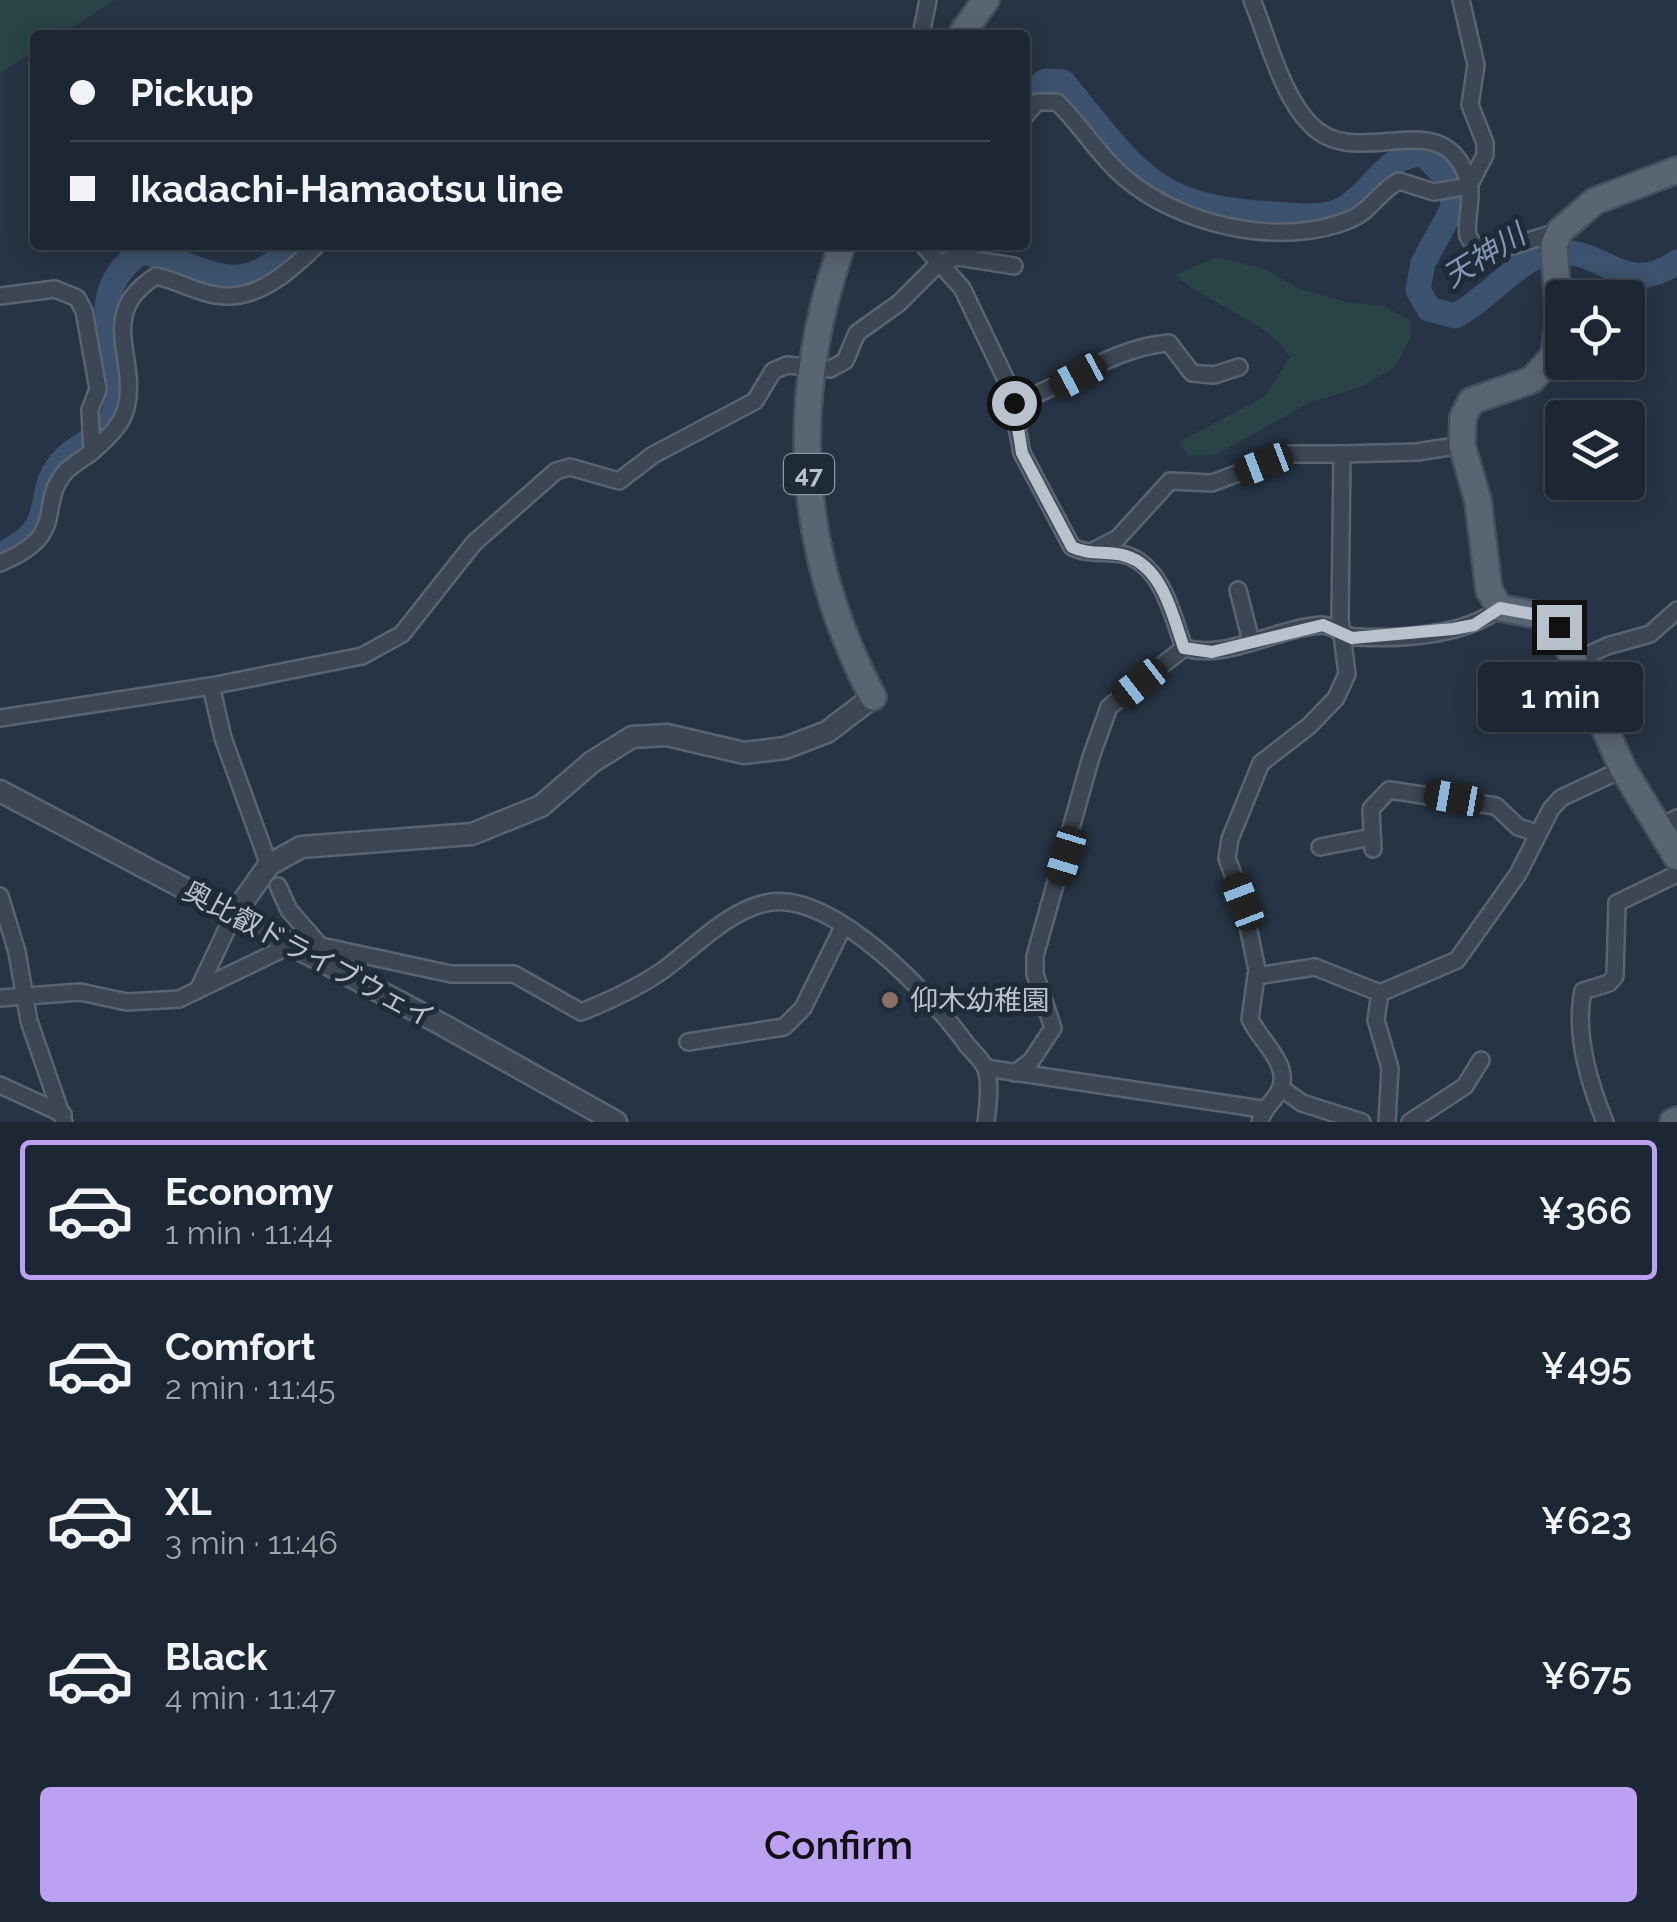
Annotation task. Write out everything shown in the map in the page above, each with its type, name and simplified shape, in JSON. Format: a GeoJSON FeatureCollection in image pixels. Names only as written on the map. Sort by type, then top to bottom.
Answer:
{"type":"FeatureCollection","features":[{"type":"Feature","properties":{"kind":"main road"},"geometry":{"type":"LineString","coordinates":[[965,30],[986,0]]}},
{"type":"Feature","properties":{"kind":"main road"},"geometry":{"type":"LineString","coordinates":[[1677,170],[1595,201],[1557,237],[1554,355],[1532,380],[1471,400],[1463,417],[1462,444],[1478,501],[1489,590],[1500,608],[1553,621],[1623,768],[1668,823],[1677,857]]}},
{"type":"Feature","properties":{"kind":"main road","name":"47"},"geometry":{"type":"LineString","coordinates":[[840,250],[826,290],[808,368],[807,439],[817,550],[830,604],[873,696]]}},
{"type":"Feature","properties":{"kind":"street"},"geometry":{"type":"LineString","coordinates":[[922,30],[928,0]]}},
{"type":"Feature","properties":{"kind":"street"},"geometry":{"type":"LineString","coordinates":[[1252,0],[1298,108],[1311,126],[1324,136],[1357,146],[1414,138],[1433,140],[1462,166],[1468,236],[1483,250],[1493,252],[1557,237]]}},
{"type":"Feature","properties":{"kind":"street"},"geometry":{"type":"LineString","coordinates":[[1461,0],[1476,65],[1470,105],[1485,143],[1485,155],[1465,188]]}},
{"type":"Feature","properties":{"kind":"street"},"geometry":{"type":"LineString","coordinates":[[1030,110],[1037,102],[1057,102],[1136,187],[1198,221],[1221,226],[1331,226],[1353,219],[1399,181],[1434,192],[1465,188]]}},
{"type":"Feature","properties":{"kind":"street"},"geometry":{"type":"LineString","coordinates":[[92,452],[90,410],[106,349],[141,286],[156,276],[228,297],[268,284],[310,250]]}},
{"type":"Feature","properties":{"kind":"street"},"geometry":{"type":"LineString","coordinates":[[926,250],[962,288],[1014,403],[1022,453],[1072,547],[1084,553],[1124,554],[1140,562],[1165,596],[1184,648]]}},
{"type":"Feature","properties":{"kind":"street"},"geometry":{"type":"LineString","coordinates":[[0,718],[338,662],[388,644],[418,615],[474,543],[542,480],[570,467],[619,481],[667,447],[756,401],[772,370],[788,365],[830,370],[845,361],[857,333],[899,303],[938,263],[958,257],[1014,266]]}},
{"type":"Feature","properties":{"kind":"street"},"geometry":{"type":"LineString","coordinates":[[0,296],[68,292],[106,349],[126,407],[118,425],[65,472],[40,537],[0,563]]}},
{"type":"Feature","properties":{"kind":"street"},"geometry":{"type":"LineString","coordinates":[[1014,403],[1044,393],[1139,345],[1170,342],[1192,373],[1214,375],[1239,367]]}},
{"type":"Feature","properties":{"kind":"street"},"geometry":{"type":"LineString","coordinates":[[1084,553],[1118,538],[1170,481],[1212,483],[1290,454],[1417,452],[1462,444]]}},
{"type":"Feature","properties":{"kind":"street"},"geometry":{"type":"LineString","coordinates":[[986,1068],[1261,1116],[1281,1088],[1283,1073],[1250,1019],[1256,976],[1243,902],[1227,858],[1232,827],[1260,763],[1309,726],[1344,685],[1347,674],[1342,634],[1342,454]]}},
{"type":"Feature","properties":{"kind":"street"},"geometry":{"type":"LineString","coordinates":[[1238,590],[1251,640]]}},
{"type":"Feature","properties":{"kind":"street"},"geometry":{"type":"LineString","coordinates":[[1015,1072],[1031,1060],[1053,1028],[1036,974],[1035,956],[1109,707],[1184,648],[1212,652],[1323,625],[1352,638],[1453,629],[1474,625],[1500,608]]}},
{"type":"Feature","properties":{"kind":"street"},"geometry":{"type":"LineString","coordinates":[[1575,662],[1607,646],[1650,634],[1677,610]]}},
{"type":"Feature","properties":{"kind":"street"},"geometry":{"type":"LineString","coordinates":[[211,686],[223,738],[270,865]]}},
{"type":"Feature","properties":{"kind":"street"},"geometry":{"type":"LineString","coordinates":[[198,990],[234,914],[270,865],[287,853],[316,844],[364,844],[472,834],[512,821],[556,796],[592,762],[632,736],[668,735],[744,753],[785,748],[827,732],[873,696]]}},
{"type":"Feature","properties":{"kind":"street"},"geometry":{"type":"LineString","coordinates":[[1256,976],[1304,966],[1380,993],[1457,960],[1518,874],[1537,833],[1561,798],[1623,768]]}},
{"type":"Feature","properties":{"kind":"street"},"geometry":{"type":"LineString","coordinates":[[1320,847],[1372,843],[1372,808],[1389,790],[1400,789],[1496,806],[1518,827],[1537,833]]}},
{"type":"Feature","properties":{"kind":"street","name":"奥比叡ドライブウェイ"},"geometry":{"type":"LineString","coordinates":[[0,791],[291,944],[318,952],[616,1122]]}},
{"type":"Feature","properties":{"kind":"street"},"geometry":{"type":"LineString","coordinates":[[1606,1122],[1588,1076],[1580,1008],[1583,991],[1615,976],[1617,903],[1677,874]]}},
{"type":"Feature","properties":{"kind":"street"},"geometry":{"type":"LineString","coordinates":[[278,886],[318,952],[451,974],[514,974],[581,1012],[644,981],[714,930],[766,902],[787,901],[811,908],[843,926],[939,1005],[986,1068],[986,1122]]}},
{"type":"Feature","properties":{"kind":"street"},"geometry":{"type":"LineString","coordinates":[[0,896],[25,998],[63,1118]]}},
{"type":"Feature","properties":{"kind":"street"},"geometry":{"type":"LineString","coordinates":[[688,1042],[784,1027],[803,1008],[843,926]]}},
{"type":"Feature","properties":{"kind":"street"},"geometry":{"type":"LineString","coordinates":[[0,998],[80,992],[150,1002],[179,999],[291,944]]}},
{"type":"Feature","properties":{"kind":"street"},"geometry":{"type":"LineString","coordinates":[[1380,993],[1376,1020],[1390,1068],[1387,1122]]}},
{"type":"Feature","properties":{"kind":"street"},"geometry":{"type":"LineString","coordinates":[[1410,1122],[1466,1086],[1481,1060]]}},
{"type":"Feature","properties":{"kind":"street"},"geometry":{"type":"LineString","coordinates":[[0,1086],[63,1118]]}},
{"type":"Feature","properties":{"kind":"street"},"geometry":{"type":"LineString","coordinates":[[1281,1088],[1302,1103],[1362,1122]]}},
{"type":"Feature","properties":{"kind":"green space"},"geometry":{"type":"Polygon","coordinates":[[[0,0],[115,0],[68,30],[30,30],[30,54],[0,73],[0,0]]]}},
{"type":"Feature","properties":{"kind":"green space"},"geometry":{"type":"Polygon","coordinates":[[[1216,257],[1265,269],[1298,288],[1346,302],[1384,306],[1410,320],[1411,337],[1394,368],[1359,388],[1311,402],[1217,454],[1189,456],[1178,442],[1264,397],[1290,357],[1251,321],[1175,275],[1216,257]]]}},
{"type":"Feature","properties":{"kind":"waterway","name":"天神川"},"geometry":{"type":"LineString","coordinates":[[1030,92],[1046,81],[1063,82],[1109,139],[1149,179],[1199,203],[1233,210],[1327,215],[1354,202],[1398,161],[1423,154],[1445,176],[1454,206],[1423,263],[1418,290],[1429,309],[1455,316],[1524,264],[1545,254],[1582,255],[1640,275],[1677,262]]}},
{"type":"Feature","properties":{"kind":"waterway","name":"天神川"},"geometry":{"type":"LineString","coordinates":[[0,555],[33,532],[49,484],[65,458],[101,432],[112,418],[117,391],[107,309],[121,270],[141,252],[221,276],[237,277],[254,274],[289,250]]}},
{"type":"Feature","properties":{"kind":"place","name":"仰木幼稚園"},"geometry":{"type":"Point","coordinates":[890,1000]}},
{"type":"Feature","properties":{"kind":"route"},"geometry":{"type":"LineString","coordinates":[[1014,403],[1022,453],[1072,547],[1084,553],[1124,554],[1140,562],[1155,577],[1165,596],[1184,648],[1212,652],[1323,625],[1352,638],[1453,629],[1474,625],[1500,608],[1515,614],[1543,616],[1559,627]]}}]}
